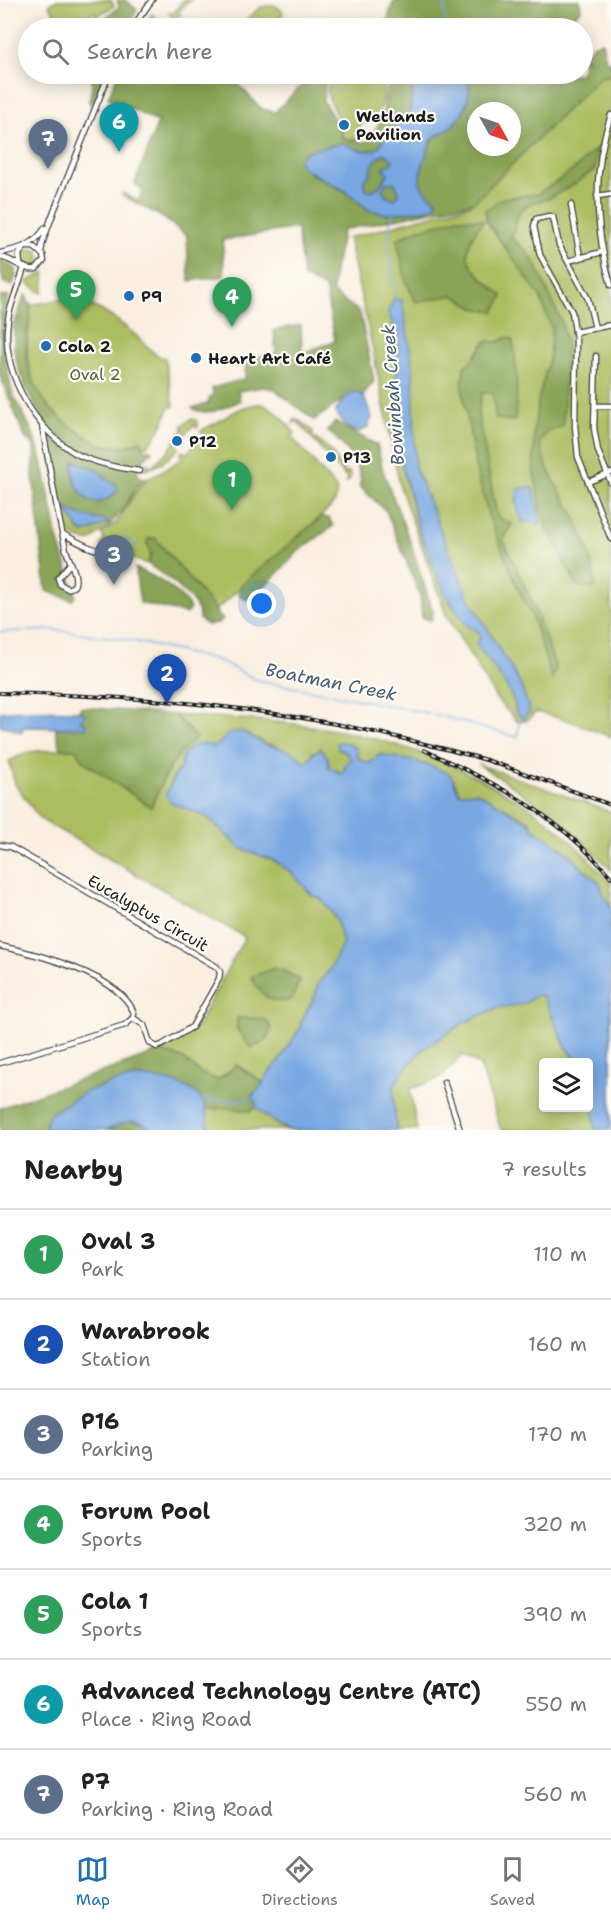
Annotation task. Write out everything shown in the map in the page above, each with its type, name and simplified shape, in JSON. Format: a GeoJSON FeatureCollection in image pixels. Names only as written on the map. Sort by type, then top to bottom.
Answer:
{"type":"FeatureCollection","features":[{"type":"Feature","properties":{"kind":"street"},"geometry":{"type":"LineString","coordinates":[[139,18],[152,0]]}},
{"type":"Feature","properties":{"kind":"street"},"geometry":{"type":"LineString","coordinates":[[41,252],[54,211],[105,84]]}},
{"type":"Feature","properties":{"kind":"street"},"geometry":{"type":"LineString","coordinates":[[611,115],[603,142],[597,196],[602,252],[611,285]]}},
{"type":"Feature","properties":{"kind":"street"},"geometry":{"type":"LineString","coordinates":[[597,196],[611,194]]}},
{"type":"Feature","properties":{"kind":"street"},"geometry":{"type":"LineString","coordinates":[[571,204],[580,257]]}},
{"type":"Feature","properties":{"kind":"street"},"geometry":{"type":"LineString","coordinates":[[54,211],[41,234],[25,247],[18,257],[23,267],[8,319],[7,340],[14,374],[21,392],[42,425],[71,451],[111,467],[140,471]]}},
{"type":"Feature","properties":{"kind":"street"},"geometry":{"type":"LineString","coordinates":[[595,328],[588,299],[559,245],[553,218],[549,216],[536,219],[534,226],[540,255],[572,312],[575,332],[575,440],[578,457],[611,539]]}},
{"type":"Feature","properties":{"kind":"street"},"geometry":{"type":"LineString","coordinates":[[0,255],[25,247],[34,247],[41,252],[44,258],[42,264],[21,278]]}},
{"type":"Feature","properties":{"kind":"street"},"geometry":{"type":"LineString","coordinates":[[568,261],[602,252]]}},
{"type":"Feature","properties":{"kind":"street"},"geometry":{"type":"LineString","coordinates":[[0,255],[30,270]]}},
{"type":"Feature","properties":{"kind":"street"},"geometry":{"type":"LineString","coordinates":[[575,332],[611,325]]}},
{"type":"Feature","properties":{"kind":"street"},"geometry":{"type":"LineString","coordinates":[[596,356],[594,428],[596,442],[611,483]]}},
{"type":"Feature","properties":{"kind":"street"},"geometry":{"type":"LineString","coordinates":[[596,406],[611,406]]}},
{"type":"Feature","properties":{"kind":"street"},"geometry":{"type":"LineString","coordinates":[[42,425],[63,534],[76,581],[75,586],[68,589],[60,584],[58,578],[70,564]]}},
{"type":"Feature","properties":{"kind":"street"},"geometry":{"type":"LineString","coordinates":[[588,482],[609,473]]}},
{"type":"Feature","properties":{"kind":"street"},"geometry":{"type":"LineString","coordinates":[[63,534],[90,548],[112,552]]}},
{"type":"Feature","properties":{"kind":"street","name":"Eucalyptus Circuit"},"geometry":{"type":"LineString","coordinates":[[0,845],[11,847],[217,967],[220,972],[219,979],[192,1027],[162,1045],[156,1047],[150,1044],[144,1025],[133,1018]]}},
{"type":"Feature","properties":{"kind":"street"},"geometry":{"type":"LineString","coordinates":[[0,946],[24,951],[94,976],[112,986],[125,998],[132,1008],[133,1018],[125,1025],[0,1063]]}},
{"type":"Feature","properties":{"kind":"street"},"geometry":{"type":"LineString","coordinates":[[444,1082],[460,1130]]}},
{"type":"Feature","properties":{"kind":"green space"},"geometry":{"type":"Polygon","coordinates":[[[57,0],[111,0],[114,6],[97,16],[95,12],[84,18],[57,18],[49,5],[57,0]]]}},
{"type":"Feature","properties":{"kind":"green space"},"geometry":{"type":"Polygon","coordinates":[[[117,0],[126,0],[137,10],[133,18],[105,18],[119,7],[117,0]]]}},
{"type":"Feature","properties":{"kind":"green space"},"geometry":{"type":"Polygon","coordinates":[[[183,0],[191,0],[178,12],[181,15],[172,18],[169,12],[173,14],[183,0]]]}},
{"type":"Feature","properties":{"kind":"green space"},"geometry":{"type":"Polygon","coordinates":[[[394,0],[580,0],[581,10],[572,18],[388,18],[394,0]]]}},
{"type":"Feature","properties":{"kind":"green space"},"geometry":{"type":"Polygon","coordinates":[[[274,5],[282,10],[283,14],[279,18],[260,18],[258,16],[248,18],[261,7],[274,5]]]}},
{"type":"Feature","properties":{"kind":"green space"},"geometry":{"type":"Polygon","coordinates":[[[602,42],[607,64],[611,61],[611,74],[604,77],[602,75],[593,84],[593,46],[602,42]]]}},
{"type":"Feature","properties":{"kind":"green space"},"geometry":{"type":"Polygon","coordinates":[[[611,68],[611,737],[567,720],[536,712],[528,720],[518,722],[498,701],[447,617],[400,487],[348,238],[469,205],[516,156],[521,156],[521,151],[554,117],[611,68]]]}},
{"type":"Feature","properties":{"kind":"green space"},"geometry":{"type":"Polygon","coordinates":[[[92,84],[101,84],[91,105],[89,102],[92,84]]]}},
{"type":"Feature","properties":{"kind":"green space"},"geometry":{"type":"Polygon","coordinates":[[[114,84],[238,84],[262,109],[275,112],[303,84],[325,84],[323,101],[337,124],[343,140],[367,142],[381,121],[389,84],[414,84],[409,115],[386,133],[380,146],[375,150],[362,151],[344,143],[308,151],[311,174],[345,191],[369,210],[388,214],[429,209],[436,200],[421,188],[422,163],[433,139],[455,123],[467,103],[467,156],[520,156],[474,202],[343,230],[334,271],[333,293],[360,312],[374,381],[363,395],[354,392],[314,420],[274,389],[264,387],[238,391],[240,401],[210,412],[192,408],[209,403],[209,397],[213,396],[212,388],[245,379],[246,359],[276,353],[274,330],[301,325],[302,353],[335,341],[325,288],[303,277],[297,228],[223,240],[224,276],[189,281],[187,236],[162,217],[123,196],[122,193],[138,201],[143,191],[135,183],[158,122],[108,98],[114,84]]]}},
{"type":"Feature","properties":{"kind":"green space"},"geometry":{"type":"Polygon","coordinates":[[[384,84],[382,105],[374,117],[360,125],[360,139],[343,139],[328,94],[329,85],[384,84]]]}},
{"type":"Feature","properties":{"kind":"green space"},"geometry":{"type":"Polygon","coordinates":[[[469,84],[593,84],[521,155],[521,102],[467,102],[469,84]]]}},
{"type":"Feature","properties":{"kind":"green space"},"geometry":{"type":"Polygon","coordinates":[[[597,148],[595,169],[548,199],[531,203],[520,210],[511,238],[526,250],[536,265],[562,323],[566,345],[563,426],[548,432],[540,441],[549,471],[575,517],[586,543],[595,588],[577,586],[545,524],[534,473],[534,430],[539,397],[549,359],[552,329],[539,295],[487,222],[485,210],[503,198],[538,194],[572,171],[597,148]]]}},
{"type":"Feature","properties":{"kind":"green space"},"geometry":{"type":"Polygon","coordinates":[[[385,152],[393,160],[384,169],[388,173],[378,188],[367,191],[363,181],[369,176],[374,162],[385,152]]]}},
{"type":"Feature","properties":{"kind":"green space"},"geometry":{"type":"Polygon","coordinates":[[[386,183],[395,183],[399,193],[396,199],[386,196],[382,190],[386,183]]]}},
{"type":"Feature","properties":{"kind":"green space"},"geometry":{"type":"Polygon","coordinates":[[[458,218],[484,220],[474,233],[468,254],[475,270],[503,296],[494,312],[474,308],[454,295],[416,302],[406,281],[397,240],[411,232],[458,218]]]}},
{"type":"Feature","properties":{"kind":"green space"},"geometry":{"type":"Polygon","coordinates":[[[31,249],[37,252],[40,258],[37,264],[31,267],[25,264],[22,258],[25,252],[31,249]]]}},
{"type":"Feature","properties":{"kind":"green space"},"geometry":{"type":"Polygon","coordinates":[[[1,260],[16,269],[12,286],[4,283],[0,269],[1,260]]]}},
{"type":"Feature","properties":{"kind":"green space"},"geometry":{"type":"Polygon","coordinates":[[[45,272],[43,293],[41,293],[27,282],[45,272]]]}},
{"type":"Feature","properties":{"kind":"green space","name":"Oval 2"},"geometry":{"type":"Polygon","coordinates":[[[88,294],[89,304],[120,322],[155,353],[165,358],[174,406],[169,408],[160,430],[144,448],[141,440],[125,446],[108,446],[75,431],[47,405],[31,375],[27,349],[31,305],[88,294]]]}},
{"type":"Feature","properties":{"kind":"green space"},"geometry":{"type":"Polygon","coordinates":[[[25,295],[31,314],[26,337],[28,361],[31,375],[44,400],[64,421],[96,442],[122,447],[141,440],[145,451],[149,449],[152,452],[138,468],[138,475],[145,479],[110,524],[77,514],[61,505],[43,420],[28,393],[14,350],[14,325],[25,295]]]}},
{"type":"Feature","properties":{"kind":"green space"},"geometry":{"type":"Polygon","coordinates":[[[9,296],[3,322],[4,353],[12,392],[31,429],[41,456],[58,538],[76,597],[72,600],[46,591],[33,476],[34,445],[25,438],[0,375],[0,297],[9,296]]]}},
{"type":"Feature","properties":{"kind":"green space"},"geometry":{"type":"Polygon","coordinates":[[[507,337],[513,340],[515,360],[517,390],[515,421],[496,419],[493,393],[482,393],[478,413],[497,517],[512,524],[503,539],[536,611],[556,669],[552,679],[532,616],[517,586],[489,517],[476,469],[462,387],[464,367],[486,341],[499,342],[507,337]]]}},
{"type":"Feature","properties":{"kind":"green space"},"geometry":{"type":"Polygon","coordinates":[[[260,404],[275,411],[295,433],[292,437],[337,489],[335,501],[216,610],[155,538],[148,564],[128,557],[108,546],[101,546],[104,539],[102,534],[117,522],[134,494],[148,478],[182,458],[180,454],[183,451],[186,454],[204,435],[201,431],[204,429],[241,408],[260,404]]]}},
{"type":"Feature","properties":{"kind":"green space"},"geometry":{"type":"Polygon","coordinates":[[[191,419],[196,420],[198,426],[197,428],[194,425],[176,444],[179,448],[159,465],[144,469],[146,463],[152,466],[169,450],[184,428],[182,426],[191,419]]]}},
{"type":"Feature","properties":{"kind":"green space"},"geometry":{"type":"Polygon","coordinates":[[[297,419],[314,432],[311,435],[329,449],[346,474],[349,472],[351,476],[349,481],[345,483],[348,480],[297,421],[293,424],[297,419]]]}},
{"type":"Feature","properties":{"kind":"green space"},"geometry":{"type":"Polygon","coordinates":[[[335,422],[377,445],[383,471],[411,544],[433,612],[431,620],[422,618],[420,595],[386,511],[359,486],[361,480],[353,459],[339,441],[327,431],[335,422]]]}},
{"type":"Feature","properties":{"kind":"green space"},"geometry":{"type":"Polygon","coordinates":[[[62,507],[71,516],[79,530],[84,533],[105,524],[110,525],[90,541],[83,541],[74,537],[67,530],[62,507]]]}},
{"type":"Feature","properties":{"kind":"green space"},"geometry":{"type":"Polygon","coordinates":[[[321,517],[329,518],[333,526],[299,551],[269,582],[246,600],[239,595],[240,586],[321,517]]]}},
{"type":"Feature","properties":{"kind":"green space"},"geometry":{"type":"Polygon","coordinates":[[[155,538],[216,610],[217,615],[223,619],[218,623],[207,625],[199,619],[198,611],[188,596],[148,564],[151,554],[148,539],[155,538]]]}},
{"type":"Feature","properties":{"kind":"green space"},"geometry":{"type":"Polygon","coordinates":[[[135,568],[173,589],[190,608],[187,614],[140,603],[135,568]]]}},
{"type":"Feature","properties":{"kind":"green space"},"geometry":{"type":"Polygon","coordinates":[[[81,707],[175,715],[196,738],[175,760],[151,807],[86,763],[75,749],[61,749],[55,728],[75,728],[84,714],[79,711],[81,707]]]}},
{"type":"Feature","properties":{"kind":"green space"},"geometry":{"type":"Polygon","coordinates":[[[175,715],[302,725],[342,732],[421,753],[460,769],[531,808],[565,836],[611,883],[611,906],[602,893],[600,884],[571,855],[533,828],[529,821],[477,793],[459,793],[454,780],[408,760],[395,759],[381,754],[370,763],[364,762],[357,756],[356,749],[348,743],[338,748],[351,760],[342,773],[329,767],[328,758],[313,752],[310,759],[304,763],[275,745],[265,744],[257,738],[184,753],[181,766],[171,781],[170,802],[207,817],[240,848],[275,861],[291,872],[312,895],[320,898],[331,911],[337,921],[343,943],[329,971],[319,982],[315,996],[301,1022],[301,1027],[264,1083],[236,1065],[218,1080],[202,1074],[182,1058],[159,1050],[195,1029],[245,937],[40,819],[15,784],[9,761],[28,752],[75,748],[86,763],[151,807],[175,760],[196,738],[175,715]]]}},
{"type":"Feature","properties":{"kind":"green space"},"geometry":{"type":"Polygon","coordinates":[[[478,764],[611,812],[611,870],[548,812],[478,764]]]}},
{"type":"Feature","properties":{"kind":"green space"},"geometry":{"type":"Polygon","coordinates":[[[274,968],[300,980],[291,1000],[272,1000],[258,989],[251,977],[274,968]]]}},
{"type":"Feature","properties":{"kind":"green space"},"geometry":{"type":"Polygon","coordinates":[[[537,995],[543,996],[565,1045],[575,1058],[539,1058],[539,1112],[593,1112],[593,1095],[595,1130],[501,1130],[480,1065],[462,1055],[439,1078],[410,1089],[417,1130],[396,1130],[393,1088],[403,1071],[423,1049],[463,1023],[497,1008],[523,1004],[537,995]]]}},
{"type":"Feature","properties":{"kind":"green space"},"geometry":{"type":"Polygon","coordinates":[[[237,1018],[266,1020],[271,1028],[262,1044],[250,1047],[237,1029],[237,1018]]]}},
{"type":"Feature","properties":{"kind":"green space"},"geometry":{"type":"Polygon","coordinates":[[[159,1050],[182,1058],[202,1074],[218,1080],[236,1065],[264,1083],[251,1097],[257,1102],[256,1107],[249,1111],[227,1108],[206,1109],[202,1100],[171,1082],[139,1077],[86,1092],[50,1114],[46,1123],[47,1130],[0,1130],[0,1108],[159,1050]]]}},
{"type":"Feature","properties":{"kind":"green space"},"geometry":{"type":"Polygon","coordinates":[[[256,1107],[279,1126],[290,1130],[209,1130],[206,1109],[227,1108],[249,1111],[256,1107]]]}},
{"type":"Feature","properties":{"kind":"green space"},"geometry":{"type":"Polygon","coordinates":[[[130,1121],[148,1126],[150,1130],[105,1130],[130,1121]]]}},
{"type":"Feature","properties":{"kind":"water"},"geometry":{"type":"Polygon","coordinates":[[[414,84],[468,84],[468,97],[463,112],[453,125],[432,140],[428,149],[420,182],[425,191],[437,200],[435,206],[429,209],[388,214],[369,210],[345,191],[301,167],[299,159],[308,151],[344,143],[362,151],[375,150],[380,146],[386,133],[409,115],[414,84]],[[384,153],[374,162],[369,176],[363,181],[367,191],[378,188],[388,174],[384,166],[390,165],[393,160],[384,153]],[[386,183],[382,190],[387,197],[396,199],[399,193],[395,183],[386,183]]]}},
{"type":"Feature","properties":{"kind":"water"},"geometry":{"type":"Polygon","coordinates":[[[394,299],[402,300],[413,367],[415,467],[467,595],[520,683],[530,711],[523,719],[515,711],[515,704],[507,686],[476,644],[480,638],[478,631],[467,626],[445,594],[419,530],[402,466],[396,389],[398,337],[388,312],[394,299]]]}},
{"type":"Feature","properties":{"kind":"water"},"geometry":{"type":"Polygon","coordinates":[[[354,392],[363,395],[372,417],[367,428],[359,432],[349,429],[335,412],[344,399],[354,392]]]}},
{"type":"Feature","properties":{"kind":"water"},"geometry":{"type":"Polygon","coordinates":[[[74,461],[98,470],[110,482],[116,484],[117,491],[108,499],[99,502],[84,497],[75,481],[74,461]]]}},
{"type":"Feature","properties":{"kind":"water"},"geometry":{"type":"Polygon","coordinates":[[[531,487],[534,490],[541,523],[522,522],[516,501],[518,489],[531,487]]]}},
{"type":"Feature","properties":{"kind":"water"},"geometry":{"type":"Polygon","coordinates":[[[61,505],[77,514],[103,519],[110,524],[84,533],[79,530],[61,505]]]}},
{"type":"Feature","properties":{"kind":"water"},"geometry":{"type":"Polygon","coordinates":[[[79,711],[85,714],[80,721],[87,724],[86,728],[77,726],[76,728],[23,727],[22,732],[0,725],[0,712],[79,711]]]}},
{"type":"Feature","properties":{"kind":"water"},"geometry":{"type":"Polygon","coordinates":[[[242,731],[264,744],[292,752],[304,763],[321,748],[328,758],[329,767],[341,773],[345,769],[345,764],[351,760],[338,748],[337,742],[348,743],[357,749],[357,756],[364,762],[370,763],[380,754],[419,762],[450,774],[459,793],[477,792],[529,822],[533,828],[571,855],[601,884],[602,893],[611,906],[611,1130],[595,1130],[593,1058],[575,1058],[565,1045],[543,996],[537,995],[523,1004],[497,1008],[463,1023],[423,1049],[403,1071],[393,1088],[396,1130],[290,1130],[272,1120],[256,1107],[256,1102],[251,1098],[301,1027],[301,1022],[315,996],[319,982],[329,971],[343,943],[337,921],[331,911],[320,898],[312,895],[291,872],[275,861],[240,848],[207,817],[170,802],[166,794],[187,750],[202,744],[214,747],[228,735],[242,731]]]}},
{"type":"Feature","properties":{"kind":"water"},"geometry":{"type":"Polygon","coordinates":[[[139,1077],[175,1083],[198,1095],[205,1105],[209,1130],[150,1130],[148,1126],[130,1121],[105,1130],[47,1130],[46,1123],[50,1114],[86,1092],[139,1077]]]}},
{"type":"Feature","properties":{"kind":"waterway","name":"Bowinbah Creek"},"geometry":{"type":"LineString","coordinates":[[444,0],[445,18]]}},
{"type":"Feature","properties":{"kind":"waterway","name":"Bowinbah Creek"},"geometry":{"type":"LineString","coordinates":[[392,213],[388,243],[396,300]]}},
{"type":"Feature","properties":{"kind":"waterway"},"geometry":{"type":"LineString","coordinates":[[125,535],[132,544],[138,546]]}},
{"type":"Feature","properties":{"kind":"waterway","name":"Boatman Creek"},"geometry":{"type":"LineString","coordinates":[[0,632],[55,630],[124,639],[217,660],[257,680],[433,714],[517,737],[521,717]]}},
{"type":"Feature","properties":{"kind":"waterway"},"geometry":{"type":"LineString","coordinates":[[202,1100],[236,1101],[251,1098]]}},
{"type":"Feature","properties":{"kind":"railway"},"geometry":{"type":"LineString","coordinates":[[0,693],[161,701],[266,712],[319,721],[372,731],[478,758],[611,805]]}},
{"type":"Feature","properties":{"kind":"railway"},"geometry":{"type":"LineString","coordinates":[[424,750],[477,775],[525,803],[569,835],[611,877]]}},
{"type":"Feature","properties":{"kind":"place","name":"Wetlands Pavilion"},"geometry":{"type":"Point","coordinates":[344,125]}},
{"type":"Feature","properties":{"kind":"place","name":"Advanced Technology Centre (ATC)"},"geometry":{"type":"Point","coordinates":[119,152]}},
{"type":"Feature","properties":{"kind":"place","name":"P7"},"geometry":{"type":"Point","coordinates":[48,169]}},
{"type":"Feature","properties":{"kind":"place","name":"P9"},"geometry":{"type":"Point","coordinates":[129,296]}},
{"type":"Feature","properties":{"kind":"place","name":"Cola 1"},"geometry":{"type":"Point","coordinates":[76,320]}},
{"type":"Feature","properties":{"kind":"place","name":"Forum Pool"},"geometry":{"type":"Point","coordinates":[232,327]}},
{"type":"Feature","properties":{"kind":"place","name":"Cola 2"},"geometry":{"type":"Point","coordinates":[46,346]}},
{"type":"Feature","properties":{"kind":"place","name":"Heart Art Café"},"geometry":{"type":"Point","coordinates":[196,358]}},
{"type":"Feature","properties":{"kind":"place","name":"P12"},"geometry":{"type":"Point","coordinates":[177,441]}},
{"type":"Feature","properties":{"kind":"place","name":"P13"},"geometry":{"type":"Point","coordinates":[331,457]}},
{"type":"Feature","properties":{"kind":"place","name":"Oval 3"},"geometry":{"type":"Point","coordinates":[232,510]}},
{"type":"Feature","properties":{"kind":"place","name":"P16"},"geometry":{"type":"Point","coordinates":[114,585]}},
{"type":"Feature","properties":{"kind":"place","name":"Warabrook"},"geometry":{"type":"Point","coordinates":[167,704]}}]}
